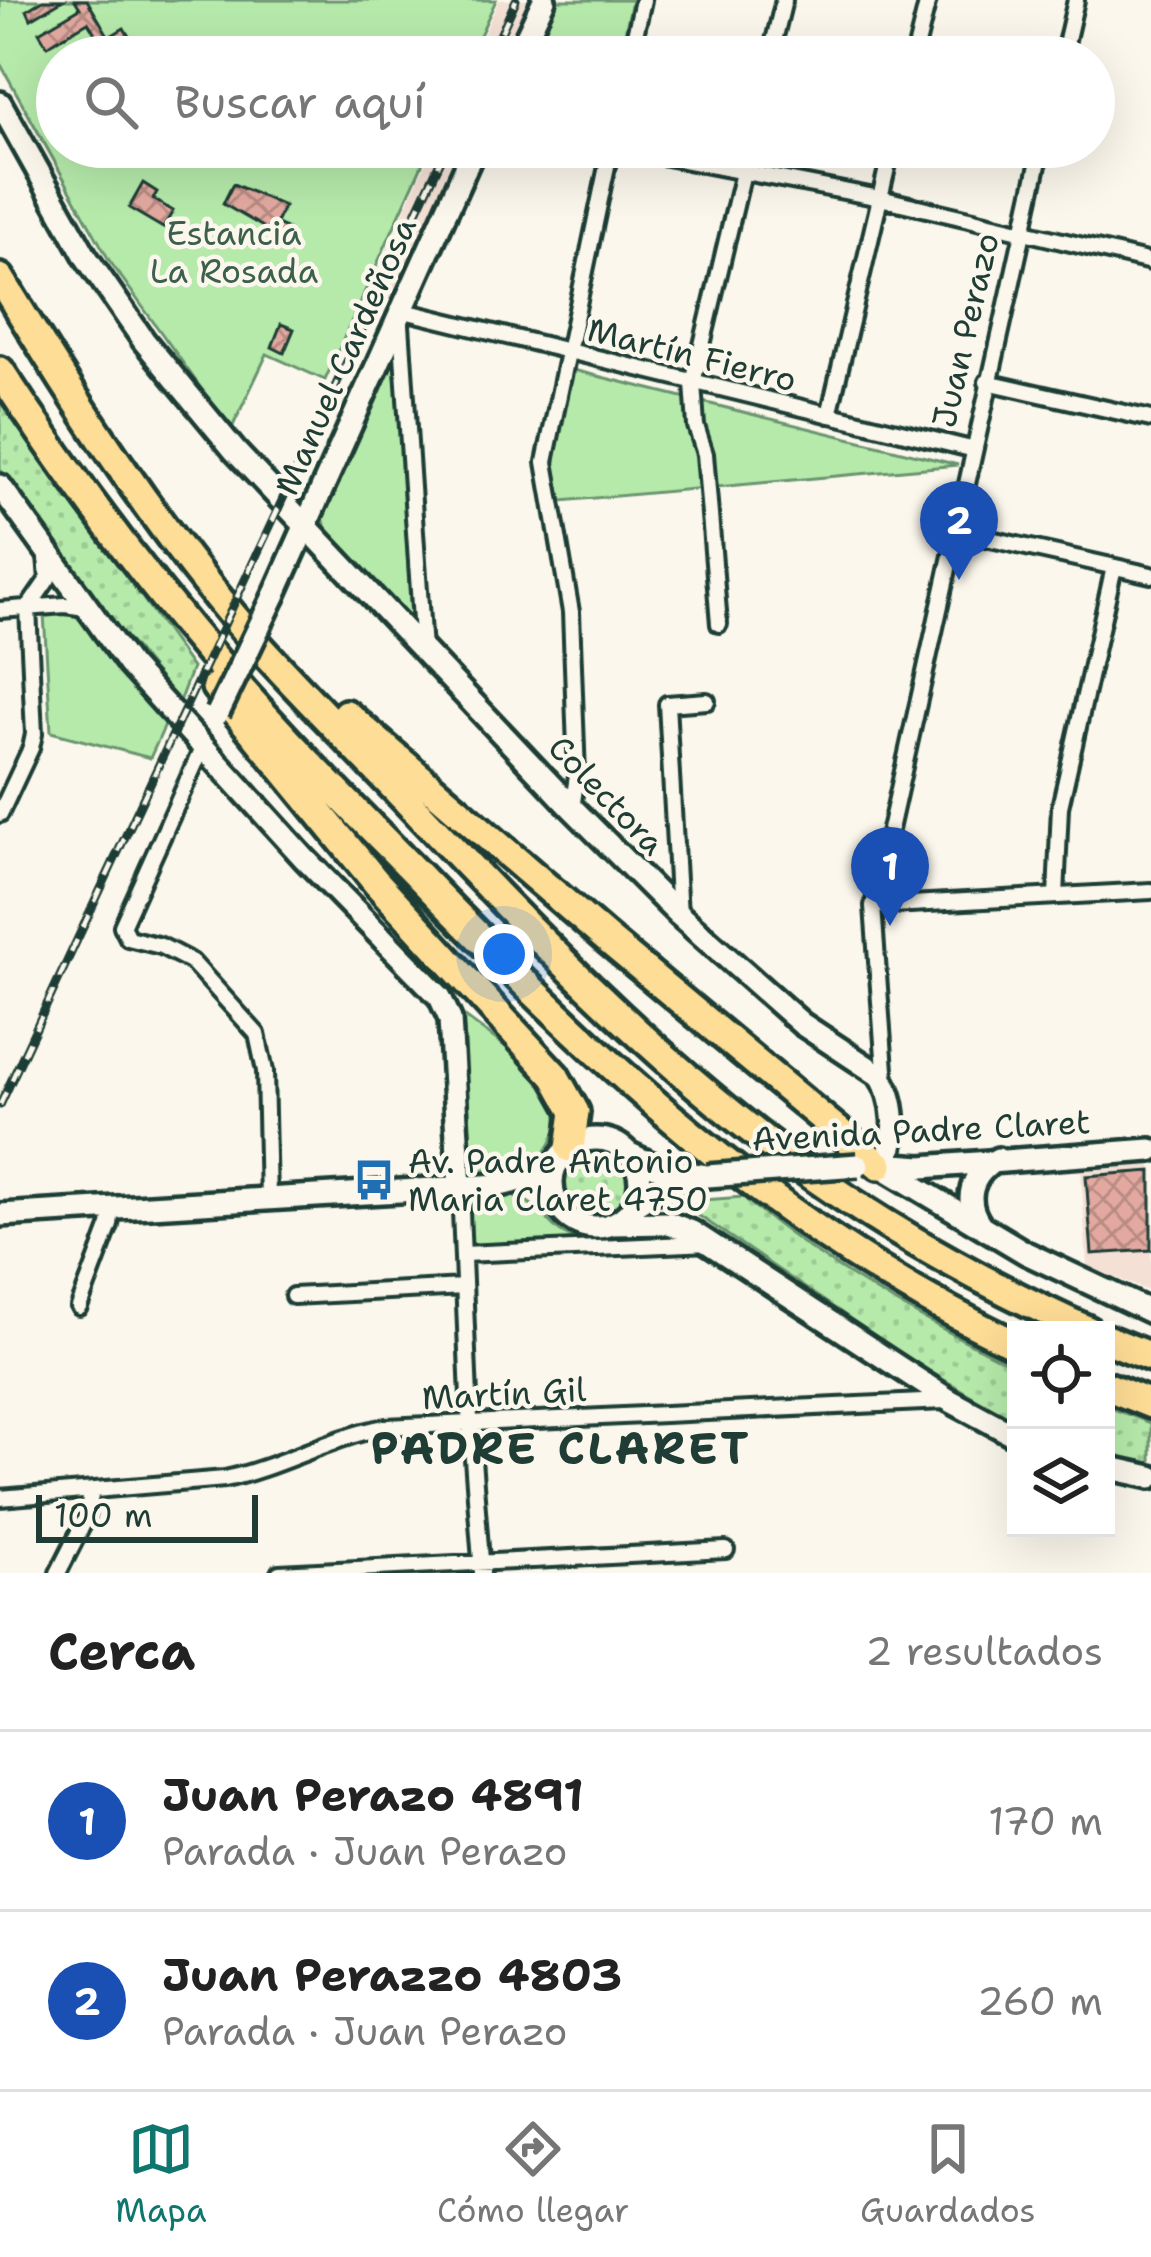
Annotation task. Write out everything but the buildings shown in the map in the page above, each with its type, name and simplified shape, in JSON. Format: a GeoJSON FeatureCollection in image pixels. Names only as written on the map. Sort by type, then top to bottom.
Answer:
{"type":"FeatureCollection","features":[{"type":"Feature","properties":{"kind":"highway"},"geometry":{"type":"LineString","coordinates":[[0,278],[144,500],[248,632],[554,951],[707,1094],[784,1155],[948,1261],[1069,1321]]}},
{"type":"Feature","properties":{"kind":"highway"},"geometry":{"type":"LineString","coordinates":[[0,371],[199,641],[526,986],[659,1111],[750,1183],[829,1239],[1007,1341]]}},
{"type":"Feature","properties":{"kind":"highway"},"geometry":{"type":"LineString","coordinates":[[144,500],[206,556],[287,652],[352,719],[857,1158]]}},
{"type":"Feature","properties":{"kind":"highway"},"geometry":{"type":"LineString","coordinates":[[123,543],[167,625],[332,831],[555,1076],[575,1112],[563,1156]]}},
{"type":"Feature","properties":{"kind":"highway"},"geometry":{"type":"LineString","coordinates":[[1115,1343],[1151,1357]]}},
{"type":"Feature","properties":{"kind":"highway"},"geometry":{"type":"LineString","coordinates":[[1115,1390],[1151,1404]]}},
{"type":"Feature","properties":{"kind":"main road"},"geometry":{"type":"LineString","coordinates":[[527,36],[544,0]]}},
{"type":"Feature","properties":{"kind":"main road","name":"Colectora"},"geometry":{"type":"LineString","coordinates":[[0,103],[60,216],[116,302],[196,407],[260,478],[679,915],[789,1013],[886,1084]]}},
{"type":"Feature","properties":{"kind":"main road","name":"Manuel Cardeñosa"},"geometry":{"type":"LineString","coordinates":[[204,743],[465,168]]}},
{"type":"Feature","properties":{"kind":"main road"},"geometry":{"type":"LineString","coordinates":[[0,486],[129,665],[304,858],[440,997],[450,1019],[460,1188]]}},
{"type":"Feature","properties":{"kind":"main road","name":"Juan Perazo"},"geometry":{"type":"LineString","coordinates":[[857,1158],[894,1141],[886,1084]]}},
{"type":"Feature","properties":{"kind":"main road"},"geometry":{"type":"LineString","coordinates":[[0,1215],[500,1185],[537,1176],[584,1141],[602,1139],[629,1154],[640,1178],[634,1205],[612,1224]]}},
{"type":"Feature","properties":{"kind":"main road","name":"Avenida Padre Claret"},"geometry":{"type":"LineString","coordinates":[[634,1205],[660,1188],[700,1176],[857,1158],[922,1167],[1151,1150]]}},
{"type":"Feature","properties":{"kind":"main road","name":"Avenida Padre Claret"},"geometry":{"type":"LineString","coordinates":[[629,1154],[700,1176]]}},
{"type":"Feature","properties":{"kind":"main road"},"geometry":{"type":"LineString","coordinates":[[559,1207],[553,1189],[563,1156]]}},
{"type":"Feature","properties":{"kind":"main road"},"geometry":{"type":"LineString","coordinates":[[857,1158],[986,1231],[1151,1312]]}},
{"type":"Feature","properties":{"kind":"main road"},"geometry":{"type":"LineString","coordinates":[[986,1231],[973,1213],[972,1187],[985,1167],[998,1160]]}},
{"type":"Feature","properties":{"kind":"main road"},"geometry":{"type":"LineString","coordinates":[[500,1185],[559,1207],[582,1225],[669,1223],[712,1243],[949,1400],[1007,1431]]}},
{"type":"Feature","properties":{"kind":"main road"},"geometry":{"type":"LineString","coordinates":[[1115,1470],[1151,1478]]}},
{"type":"Feature","properties":{"kind":"street"},"geometry":{"type":"LineString","coordinates":[[635,36],[643,0]]}},
{"type":"Feature","properties":{"kind":"street"},"geometry":{"type":"LineString","coordinates":[[775,36],[784,0]]}},
{"type":"Feature","properties":{"kind":"street"},"geometry":{"type":"LineString","coordinates":[[919,36],[928,0]]}},
{"type":"Feature","properties":{"kind":"street"},"geometry":{"type":"LineString","coordinates":[[1068,36],[1076,0]]}},
{"type":"Feature","properties":{"kind":"street"},"geometry":{"type":"LineString","coordinates":[[572,808],[577,776],[571,612],[545,462],[608,168]]}},
{"type":"Feature","properties":{"kind":"street"},"geometry":{"type":"LineString","coordinates":[[732,168],[1151,262]]}},
{"type":"Feature","properties":{"kind":"street"},"geometry":{"type":"LineString","coordinates":[[829,415],[887,168]]}},
{"type":"Feature","properties":{"kind":"street","name":"Juan Perazo"},"geometry":{"type":"LineString","coordinates":[[886,1084],[873,906],[1037,168]]}},
{"type":"Feature","properties":{"kind":"street"},"geometry":{"type":"LineString","coordinates":[[719,624],[693,383],[743,170]]}},
{"type":"Feature","properties":{"kind":"street"},"geometry":{"type":"LineString","coordinates":[[400,310],[423,650]]}},
{"type":"Feature","properties":{"kind":"street","name":"Martín Fierro"},"geometry":{"type":"LineString","coordinates":[[400,310],[971,449]]}},
{"type":"Feature","properties":{"kind":"street"},"geometry":{"type":"LineString","coordinates":[[987,382],[1151,419]]}},
{"type":"Feature","properties":{"kind":"street"},"geometry":{"type":"LineString","coordinates":[[955,531],[1151,575]]}},
{"type":"Feature","properties":{"kind":"street"},"geometry":{"type":"LineString","coordinates":[[0,814],[32,748],[28,608],[48,579],[44,550]]}},
{"type":"Feature","properties":{"kind":"street"},"geometry":{"type":"LineString","coordinates":[[1056,896],[1060,807],[1114,567]]}},
{"type":"Feature","properties":{"kind":"street"},"geometry":{"type":"LineString","coordinates":[[0,610],[86,608]]}},
{"type":"Feature","properties":{"kind":"street"},"geometry":{"type":"LineString","coordinates":[[679,915],[668,704],[707,701]]}},
{"type":"Feature","properties":{"kind":"street"},"geometry":{"type":"LineString","coordinates":[[204,743],[123,920],[124,932],[192,962],[257,1034],[265,1070],[268,1200]]}},
{"type":"Feature","properties":{"kind":"street"},"geometry":{"type":"LineString","coordinates":[[873,906],[1151,891]]}},
{"type":"Feature","properties":{"kind":"street"},"geometry":{"type":"LineString","coordinates":[[460,1188],[481,1569]]}},
{"type":"Feature","properties":{"kind":"street"},"geometry":{"type":"LineString","coordinates":[[79,1306],[112,1209]]}},
{"type":"Feature","properties":{"kind":"street"},"geometry":{"type":"LineString","coordinates":[[464,1255],[712,1243]]}},
{"type":"Feature","properties":{"kind":"street"},"geometry":{"type":"LineString","coordinates":[[293,1296],[464,1287]]}},
{"type":"Feature","properties":{"kind":"street","name":"Martín Gil"},"geometry":{"type":"LineString","coordinates":[[0,1498],[225,1479],[251,1474],[365,1430],[470,1421],[949,1400]]}},
{"type":"Feature","properties":{"kind":"street"},"geometry":{"type":"LineString","coordinates":[[58,1573],[86,1520],[92,1492]]}},
{"type":"Feature","properties":{"kind":"street"},"geometry":{"type":"LineString","coordinates":[[279,1573],[481,1569],[726,1550]]}},
{"type":"Feature","properties":{"kind":"shaded area"},"geometry":{"type":"Polygon","coordinates":[[[499,0],[534,0],[518,36],[483,36],[499,0]]]}},
{"type":"Feature","properties":{"kind":"shaded area"},"geometry":{"type":"Polygon","coordinates":[[[424,168],[456,168],[394,302],[369,290],[424,168]]]}},
{"type":"Feature","properties":{"kind":"shaded area"},"geometry":{"type":"Polygon","coordinates":[[[1151,1165],[1151,1292],[1087,1266],[1081,1171],[1151,1165]]]}},
{"type":"Feature","properties":{"kind":"green space","name":"Estancia La Rosada"},"geometry":{"type":"Polygon","coordinates":[[[0,0],[496,0],[480,36],[36,36],[36,128],[0,63],[0,0]]]}},
{"type":"Feature","properties":{"kind":"green space"},"geometry":{"type":"Polygon","coordinates":[[[557,0],[632,0],[624,36],[540,36],[557,0]]]}},
{"type":"Feature","properties":{"kind":"green space","name":"Estancia La Rosada"},"geometry":{"type":"Polygon","coordinates":[[[58,168],[421,168],[325,380],[267,354],[231,430],[109,260],[58,168]]]}},
{"type":"Feature","properties":{"kind":"green space"},"geometry":{"type":"Polygon","coordinates":[[[395,343],[411,623],[327,534],[321,507],[395,343]]]}},
{"type":"Feature","properties":{"kind":"green space"},"geometry":{"type":"Polygon","coordinates":[[[573,370],[958,465],[562,501],[553,459],[573,370]]]}},
{"type":"Feature","properties":{"kind":"green space"},"geometry":{"type":"Polygon","coordinates":[[[0,396],[192,668],[179,702],[63,560],[0,469],[0,396]]]}},
{"type":"Feature","properties":{"kind":"green space"},"geometry":{"type":"Polygon","coordinates":[[[44,614],[75,614],[166,723],[150,758],[51,732],[44,614]]]}},
{"type":"Feature","properties":{"kind":"green space"},"geometry":{"type":"Polygon","coordinates":[[[461,1014],[523,1061],[553,1100],[557,1121],[551,1143],[532,1166],[471,1171],[461,1014]]]}},
{"type":"Feature","properties":{"kind":"green space"},"geometry":{"type":"Polygon","coordinates":[[[597,1150],[621,1159],[630,1183],[621,1207],[597,1216],[573,1207],[564,1183],[573,1159],[597,1150]]]}},
{"type":"Feature","properties":{"kind":"green space"},"geometry":{"type":"Polygon","coordinates":[[[512,1195],[575,1238],[655,1234],[680,1238],[468,1248],[466,1202],[512,1195]]]}},
{"type":"Feature","properties":{"kind":"green space"},"geometry":{"type":"Polygon","coordinates":[[[743,1197],[875,1290],[1007,1362],[1007,1417],[912,1361],[695,1213],[695,1205],[703,1200],[743,1197]]]}},
{"type":"Feature","properties":{"kind":"green space"},"geometry":{"type":"Polygon","coordinates":[[[1115,1409],[1151,1423],[1151,1467],[1115,1457],[1115,1409]]]}},
{"type":"Feature","properties":{"kind":"railway"},"geometry":{"type":"LineString","coordinates":[[500,36],[516,0]]}},
{"type":"Feature","properties":{"kind":"railway"},"geometry":{"type":"LineString","coordinates":[[0,1105],[437,168]]}},
{"type":"Feature","properties":{"kind":"place","name":"Juan Perazzo 4803"},"geometry":{"type":"Point","coordinates":[959,580]}},
{"type":"Feature","properties":{"kind":"place","name":"Juan Perazo 4891"},"geometry":{"type":"Point","coordinates":[890,926]}},
{"type":"Feature","properties":{"kind":"place","name":"Av. Padre Antonio Maria Claret 4750"},"geometry":{"type":"Point","coordinates":[374,1180]}},
{"type":"Feature","properties":{"kind":"district","name":"PADRE CLARET"},"geometry":{"type":"Point","coordinates":[561,1448]}}]}
